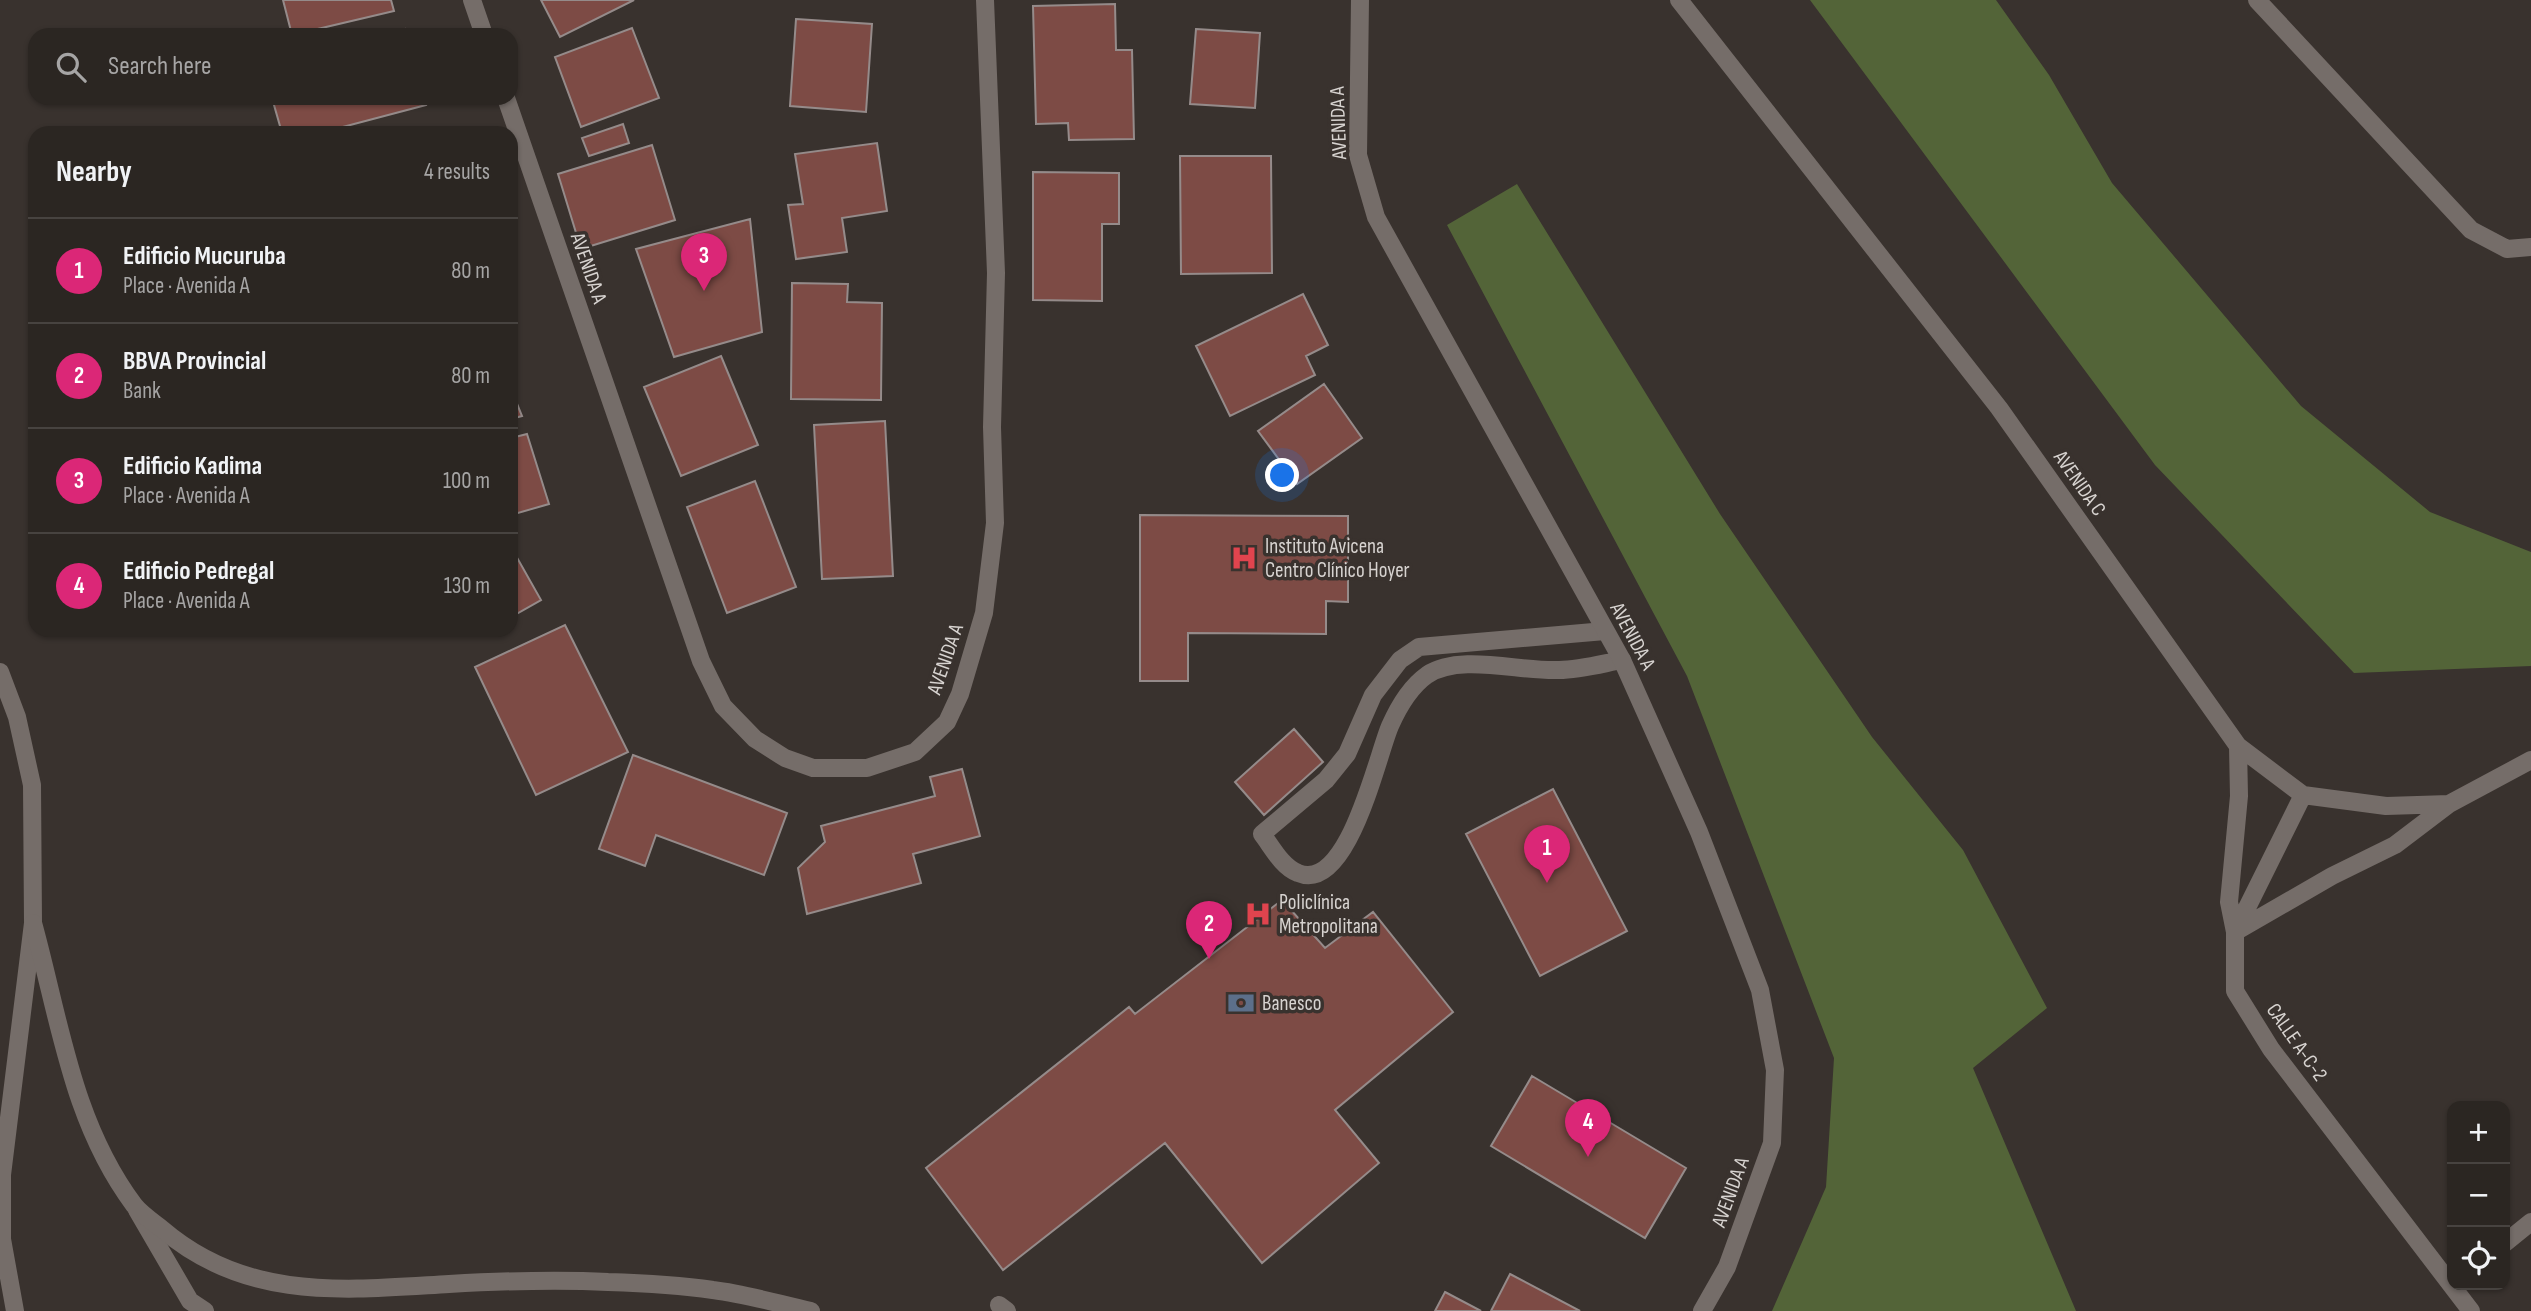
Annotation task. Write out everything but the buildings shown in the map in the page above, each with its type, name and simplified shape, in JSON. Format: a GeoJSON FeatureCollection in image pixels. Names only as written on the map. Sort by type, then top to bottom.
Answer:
{"type":"FeatureCollection","features":[{"type":"Feature","properties":{"kind":"street"},"geometry":{"type":"LineString","coordinates":[[472,0],[482,28]]}},
{"type":"Feature","properties":{"kind":"street","name":"AVENIDA A"},"geometry":{"type":"LineString","coordinates":[[518,133],[701,661],[723,706],[755,739],[785,758],[813,768],[867,768],[915,752],[947,722],[970,668],[984,613],[995,523],[992,427],[996,273],[985,0]]}},
{"type":"Feature","properties":{"kind":"street","name":"AVENIDA A"},"geometry":{"type":"LineString","coordinates":[[1360,0],[1358,155],[1376,217],[1622,660],[1699,832],[1760,990],[1774,1070],[1772,1143],[1727,1268],[1702,1311]]}},
{"type":"Feature","properties":{"kind":"street","name":"AVENIDA C"},"geometry":{"type":"LineString","coordinates":[[1679,0],[1999,408],[2238,746],[2303,795],[2386,806],[2449,804],[2531,760]]}},
{"type":"Feature","properties":{"kind":"street"},"geometry":{"type":"LineString","coordinates":[[2257,0],[2471,230],[2507,249],[2531,247]]}},
{"type":"Feature","properties":{"kind":"street","name":"AVENIDA A"},"geometry":{"type":"LineString","coordinates":[[508,105],[516,126]]}},
{"type":"Feature","properties":{"kind":"street"},"geometry":{"type":"LineString","coordinates":[[1605,631],[1419,648],[1400,660],[1373,695],[1347,754],[1326,780],[1262,834],[1277,855],[1301,875],[1318,873],[1337,859],[1350,840],[1390,725],[1412,687],[1429,674],[1456,664],[1560,670],[1622,660]]}},
{"type":"Feature","properties":{"kind":"street"},"geometry":{"type":"LineString","coordinates":[[0,672],[17,717],[32,785],[33,923],[2,1175],[2,1239],[15,1311]]}},
{"type":"Feature","properties":{"kind":"street"},"geometry":{"type":"LineString","coordinates":[[2238,746],[2239,796],[2229,902],[2235,932],[2332,876],[2395,845],[2449,804]]}},
{"type":"Feature","properties":{"kind":"street","name":"CALLE A-C-2"},"geometry":{"type":"LineString","coordinates":[[2303,795],[2235,932],[2235,991],[2271,1049],[2447,1278]]}},
{"type":"Feature","properties":{"kind":"street"},"geometry":{"type":"LineString","coordinates":[[33,923],[61,1041],[83,1111],[103,1157],[190,1300],[205,1311]]}},
{"type":"Feature","properties":{"kind":"street"},"geometry":{"type":"LineString","coordinates":[[136,1208],[174,1240],[221,1268],[284,1286],[345,1290],[509,1281],[607,1282],[713,1290],[811,1311]]}},
{"type":"Feature","properties":{"kind":"street"},"geometry":{"type":"LineString","coordinates":[[2510,1239],[2531,1222]]}},
{"type":"Feature","properties":{"kind":"street","name":"CALLE A-C-2"},"geometry":{"type":"LineString","coordinates":[[2456,1290],[2471,1311]]}},
{"type":"Feature","properties":{"kind":"green space"},"geometry":{"type":"Polygon","coordinates":[[[1810,0],[1996,0],[2049,75],[2112,183],[2301,406],[2430,512],[2531,552],[2531,666],[2354,673],[2155,465],[1810,0]]]}},
{"type":"Feature","properties":{"kind":"green space"},"geometry":{"type":"Polygon","coordinates":[[[1517,184],[1720,514],[1872,737],[1963,850],[2047,1008],[1973,1068],[2076,1311],[1772,1311],[1826,1187],[1834,1058],[1687,676],[1447,225],[1517,184]]]}},
{"type":"Feature","properties":{"kind":"place","name":"Edificio Kadima"},"geometry":{"type":"Point","coordinates":[704,291]}},
{"type":"Feature","properties":{"kind":"place","name":"Instituto Avicena Centro Clínico Hoyer"},"geometry":{"type":"Point","coordinates":[1244,558]}},
{"type":"Feature","properties":{"kind":"place","name":"Edificio Mucuruba"},"geometry":{"type":"Point","coordinates":[1547,883]}},
{"type":"Feature","properties":{"kind":"place","name":"Policlínica Metropolitana"},"geometry":{"type":"Point","coordinates":[1258,914]}},
{"type":"Feature","properties":{"kind":"place","name":"BBVA Provincial"},"geometry":{"type":"Point","coordinates":[1209,959]}},
{"type":"Feature","properties":{"kind":"place","name":"Banesco"},"geometry":{"type":"Point","coordinates":[1241,1003]}},
{"type":"Feature","properties":{"kind":"place","name":"Edificio Pedregal"},"geometry":{"type":"Point","coordinates":[1588,1157]}}]}
